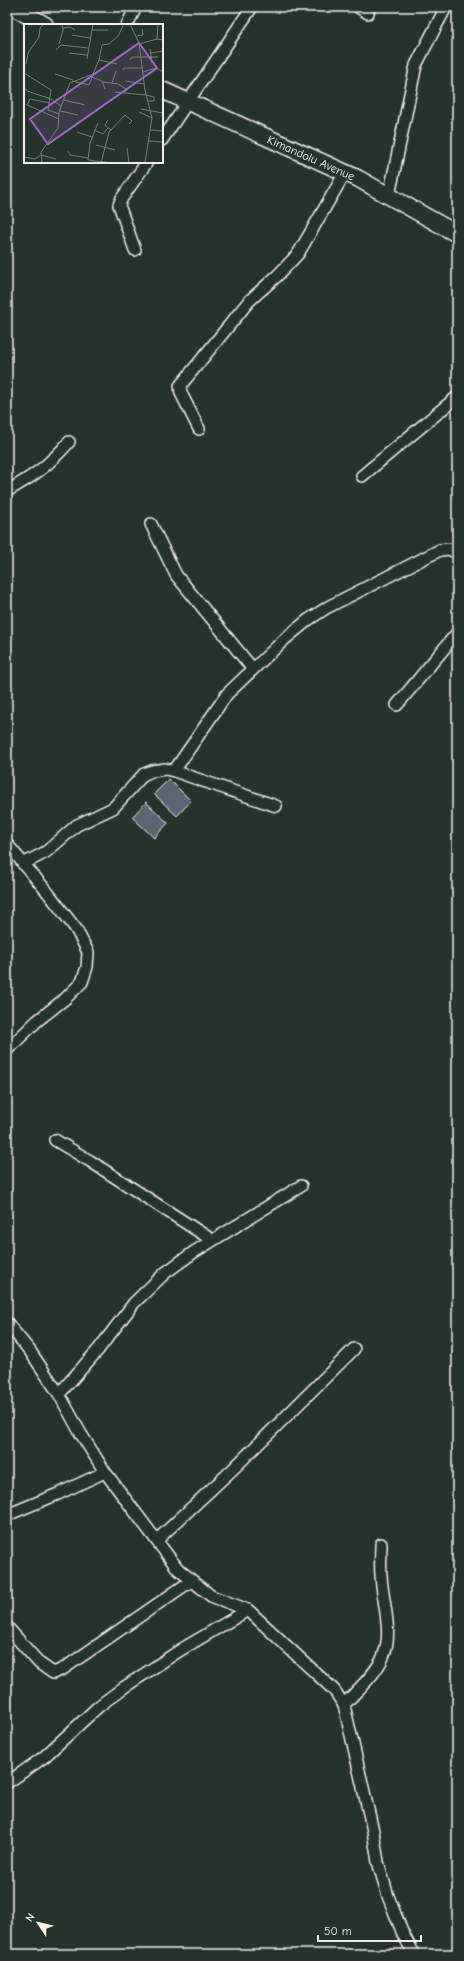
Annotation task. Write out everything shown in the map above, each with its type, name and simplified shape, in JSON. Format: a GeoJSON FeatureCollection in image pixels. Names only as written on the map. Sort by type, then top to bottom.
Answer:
{"type":"FeatureCollection","features":[{"type":"Feature","properties":{"kind":"street"},"geometry":{"type":"LineString","coordinates":[[128,24],[136,7]]}},
{"type":"Feature","properties":{"kind":"street"},"geometry":{"type":"LineString","coordinates":[[163,139],[252,7]]}},
{"type":"Feature","properties":{"kind":"street"},"geometry":{"type":"LineString","coordinates":[[389,196],[416,65],[446,7]]}},
{"type":"Feature","properties":{"kind":"street"},"geometry":{"type":"LineString","coordinates":[[18,8],[43,24]]}},
{"type":"Feature","properties":{"kind":"street","name":"Kimandolu Avenue"},"geometry":{"type":"LineString","coordinates":[[163,90],[345,173],[457,234]]}},
{"type":"Feature","properties":{"kind":"street"},"geometry":{"type":"LineString","coordinates":[[135,250],[119,205],[145,163]]}},
{"type":"Feature","properties":{"kind":"street"},"geometry":{"type":"LineString","coordinates":[[199,429],[181,393],[180,386],[249,302],[298,254],[345,173]]}},
{"type":"Feature","properties":{"kind":"street"},"geometry":{"type":"LineString","coordinates":[[362,476],[457,397]]}},
{"type":"Feature","properties":{"kind":"street"},"geometry":{"type":"LineString","coordinates":[[7,491],[35,475],[51,463],[69,442]]}},
{"type":"Feature","properties":{"kind":"street"},"geometry":{"type":"LineString","coordinates":[[151,524],[176,574],[252,668]]}},
{"type":"Feature","properties":{"kind":"street"},"geometry":{"type":"LineString","coordinates":[[174,771],[227,694],[252,668],[308,620],[328,608],[440,550],[449,549],[457,553]]}},
{"type":"Feature","properties":{"kind":"street"},"geometry":{"type":"LineString","coordinates":[[397,705],[457,633]]}},
{"type":"Feature","properties":{"kind":"street"},"geometry":{"type":"LineString","coordinates":[[23,864],[46,852],[77,825],[113,808],[144,774],[152,771],[165,769],[174,771],[276,806]]}},
{"type":"Feature","properties":{"kind":"street"},"geometry":{"type":"LineString","coordinates":[[7,844],[76,929],[88,952],[87,967],[82,982],[66,998],[37,1021],[7,1050]]}},
{"type":"Feature","properties":{"kind":"street"},"geometry":{"type":"LineString","coordinates":[[55,1140],[212,1240]]}},
{"type":"Feature","properties":{"kind":"street"},"geometry":{"type":"LineString","coordinates":[[59,1394],[146,1290],[165,1273],[212,1240],[301,1186]]}},
{"type":"Feature","properties":{"kind":"street"},"geometry":{"type":"LineString","coordinates":[[7,1323],[30,1351],[59,1394],[81,1434],[105,1472],[170,1559],[190,1581],[211,1596],[248,1610],[334,1690],[344,1705],[373,1831],[378,1862],[388,1896],[414,1954]]}},
{"type":"Feature","properties":{"kind":"street"},"geometry":{"type":"LineString","coordinates":[[157,1540],[233,1469],[354,1349]]}},
{"type":"Feature","properties":{"kind":"street"},"geometry":{"type":"LineString","coordinates":[[7,1515],[58,1494],[105,1472]]}},
{"type":"Feature","properties":{"kind":"street"},"geometry":{"type":"LineString","coordinates":[[344,1705],[377,1668],[383,1658],[387,1644],[387,1630],[381,1575],[381,1544]]}},
{"type":"Feature","properties":{"kind":"street"},"geometry":{"type":"LineString","coordinates":[[7,1627],[39,1663],[54,1672],[63,1670],[190,1581]]}},
{"type":"Feature","properties":{"kind":"street"},"geometry":{"type":"LineString","coordinates":[[7,1783],[44,1757],[99,1706],[122,1688],[182,1649],[248,1610]]}},
{"type":"Feature","properties":{"kind":"building"},"geometry":{"type":"Polygon","coordinates":[[[169,779],[191,801],[177,816],[154,794],[169,779]]]}},
{"type":"Feature","properties":{"kind":"building"},"geometry":{"type":"Polygon","coordinates":[[[146,802],[168,823],[154,838],[132,817],[146,802]]]}}]}
